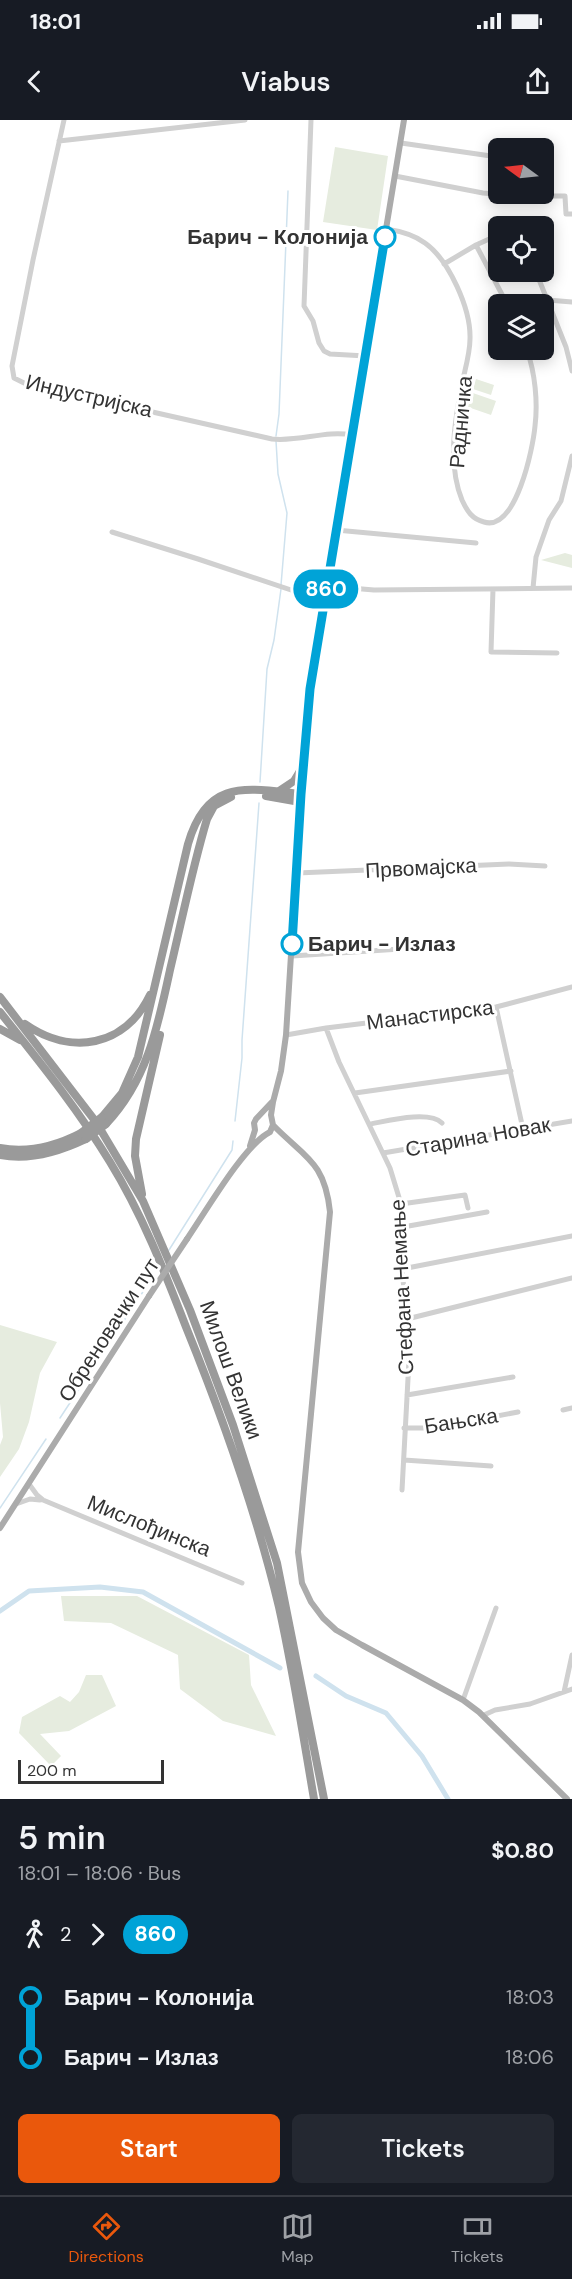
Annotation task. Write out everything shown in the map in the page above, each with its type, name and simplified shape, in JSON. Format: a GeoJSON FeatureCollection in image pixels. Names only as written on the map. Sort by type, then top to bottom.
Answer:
{"type":"FeatureCollection","features":[{"type":"Feature","properties":{"kind":"highway"},"geometry":{"type":"LineString","coordinates":[[278,792],[291,784],[303,765]]}},
{"type":"Feature","properties":{"kind":"highway"},"geometry":{"type":"LineString","coordinates":[[104,1120],[122,1094],[134,1069],[188,844],[200,814],[213,799],[229,792],[246,790],[278,792],[300,798]]}},
{"type":"Feature","properties":{"kind":"highway"},"geometry":{"type":"LineString","coordinates":[[0,1155],[19,1157],[61,1150],[123,1105],[136,1086],[152,1046],[210,812],[220,802],[237,795],[300,798]]}},
{"type":"Feature","properties":{"kind":"highway"},"geometry":{"type":"LineString","coordinates":[[16,1017],[54,1039],[73,1043],[95,1041],[120,1031],[135,1018],[147,1001],[156,980]]}},
{"type":"Feature","properties":{"kind":"highway","name":"Милош Велики"},"geometry":{"type":"LineString","coordinates":[[0,997],[96,1122],[143,1201],[206,1351],[233,1425],[282,1584],[324,1799]]}},
{"type":"Feature","properties":{"kind":"highway"},"geometry":{"type":"LineString","coordinates":[[143,1201],[136,1162],[136,1139],[164,1018],[163,1005]]}},
{"type":"Feature","properties":{"kind":"highway","name":"Милош Велики"},"geometry":{"type":"LineString","coordinates":[[0,1012],[91,1130],[131,1198],[151,1238],[209,1385],[253,1512],[279,1608],[314,1799]]}},
{"type":"Feature","properties":{"kind":"highway"},"geometry":{"type":"LineString","coordinates":[[0,1029],[24,1042]]}},
{"type":"Feature","properties":{"kind":"highway"},"geometry":{"type":"LineString","coordinates":[[0,1148],[18,1150],[40,1148],[83,1136]]}},
{"type":"Feature","properties":{"kind":"main road"},"geometry":{"type":"LineString","coordinates":[[265,1134],[272,1122],[273,1102],[281,1071],[286,1035],[300,798],[310,689],[404,120]]}},
{"type":"Feature","properties":{"kind":"main road"},"geometry":{"type":"LineString","coordinates":[[273,1102],[255,1121],[255,1130],[293,1142]]}},
{"type":"Feature","properties":{"kind":"main road"},"geometry":{"type":"LineString","coordinates":[[260,1115],[267,1115],[306,1154],[319,1173],[327,1191],[330,1212],[298,1552],[300,1572],[306,1593],[316,1610],[336,1630],[463,1700],[484,1715],[567,1799]]}},
{"type":"Feature","properties":{"kind":"main road","name":"Обреновачки пут"},"geometry":{"type":"LineString","coordinates":[[248,1152],[255,1130]]}},
{"type":"Feature","properties":{"kind":"main road","name":"Обреновачки пут"},"geometry":{"type":"LineString","coordinates":[[0,1528],[187,1239],[248,1152],[265,1134]]}},
{"type":"Feature","properties":{"kind":"street","name":"Индустријска"},"geometry":{"type":"LineString","coordinates":[[64,120],[12,366],[14,378],[24,383],[272,439],[280,440],[330,433],[352,435]]}},
{"type":"Feature","properties":{"kind":"street"},"geometry":{"type":"LineString","coordinates":[[59,141],[245,120]]}},
{"type":"Feature","properties":{"kind":"street"},"geometry":{"type":"LineString","coordinates":[[311,120],[303,302],[324,351],[330,354],[366,356]]}},
{"type":"Feature","properties":{"kind":"street"},"geometry":{"type":"LineString","coordinates":[[400,143],[488,156]]}},
{"type":"Feature","properties":{"kind":"street"},"geometry":{"type":"LineString","coordinates":[[395,176],[483,193],[565,196],[566,214],[572,214]]}},
{"type":"Feature","properties":{"kind":"street","name":"Радничка"},"geometry":{"type":"LineString","coordinates":[[386,229],[406,233],[432,249],[444,264],[464,304],[470,326],[469,347],[456,429],[456,484],[467,511],[474,518],[486,523],[493,522],[507,512],[517,495],[530,458],[536,425],[535,395],[529,360]]}},
{"type":"Feature","properties":{"kind":"street"},"geometry":{"type":"LineString","coordinates":[[444,264],[488,239]]}},
{"type":"Feature","properties":{"kind":"street"},"geometry":{"type":"LineString","coordinates":[[476,244],[502,294]]}},
{"type":"Feature","properties":{"kind":"street"},"geometry":{"type":"LineString","coordinates":[[554,300],[572,302]]}},
{"type":"Feature","properties":{"kind":"street"},"geometry":{"type":"LineString","coordinates":[[554,316],[572,371]]}},
{"type":"Feature","properties":{"kind":"street"},"geometry":{"type":"LineString","coordinates":[[533,588],[536,557],[549,520],[561,501],[572,456]]}},
{"type":"Feature","properties":{"kind":"street"},"geometry":{"type":"LineString","coordinates":[[336,530],[476,543]]}},
{"type":"Feature","properties":{"kind":"street"},"geometry":{"type":"LineString","coordinates":[[112,532],[324,602]]}},
{"type":"Feature","properties":{"kind":"street"},"geometry":{"type":"LineString","coordinates":[[327,586],[374,590],[572,588]]}},
{"type":"Feature","properties":{"kind":"street"},"geometry":{"type":"LineString","coordinates":[[493,589],[491,652],[557,653]]}},
{"type":"Feature","properties":{"kind":"street","name":"Првомајска"},"geometry":{"type":"LineString","coordinates":[[297,873],[509,864],[545,866]]}},
{"type":"Feature","properties":{"kind":"street"},"geometry":{"type":"LineString","coordinates":[[292,956],[416,948]]}},
{"type":"Feature","properties":{"kind":"street","name":"Манастирска"},"geometry":{"type":"LineString","coordinates":[[286,1035],[496,1007],[572,987]]}},
{"type":"Feature","properties":{"kind":"street"},"geometry":{"type":"LineString","coordinates":[[496,1007],[524,1129]]}},
{"type":"Feature","properties":{"kind":"street","name":"Стефана Немање"},"geometry":{"type":"LineString","coordinates":[[326,1028],[339,1062],[390,1168],[401,1204],[403,1227],[399,1234],[409,1360],[402,1490]]}},
{"type":"Feature","properties":{"kind":"street"},"geometry":{"type":"LineString","coordinates":[[355,1093],[511,1071]]}},
{"type":"Feature","properties":{"kind":"street"},"geometry":{"type":"LineString","coordinates":[[370,1124],[423,1116],[438,1118],[442,1123]]}},
{"type":"Feature","properties":{"kind":"street","name":"Старина Новак"},"geometry":{"type":"LineString","coordinates":[[383,1153],[572,1121]]}},
{"type":"Feature","properties":{"kind":"street"},"geometry":{"type":"LineString","coordinates":[[401,1204],[465,1195],[468,1208]]}},
{"type":"Feature","properties":{"kind":"street"},"geometry":{"type":"LineString","coordinates":[[403,1227],[487,1212]]}},
{"type":"Feature","properties":{"kind":"street"},"geometry":{"type":"LineString","coordinates":[[402,1269],[572,1236]]}},
{"type":"Feature","properties":{"kind":"street"},"geometry":{"type":"LineString","coordinates":[[407,1318],[572,1278]]}},
{"type":"Feature","properties":{"kind":"street"},"geometry":{"type":"LineString","coordinates":[[407,1395],[513,1377]]}},
{"type":"Feature","properties":{"kind":"street"},"geometry":{"type":"LineString","coordinates":[[563,1410],[572,1408]]}},
{"type":"Feature","properties":{"kind":"street","name":"Бањска"},"geometry":{"type":"LineString","coordinates":[[404,1428],[434,1428],[518,1412]]}},
{"type":"Feature","properties":{"kind":"street"},"geometry":{"type":"LineString","coordinates":[[404,1460],[491,1466]]}},
{"type":"Feature","properties":{"kind":"street","name":"Мислођинска"},"geometry":{"type":"LineString","coordinates":[[29,1484],[37,1496],[44,1500],[242,1583]]}},
{"type":"Feature","properties":{"kind":"street"},"geometry":{"type":"LineString","coordinates":[[16,1504],[30,1499],[44,1500]]}},
{"type":"Feature","properties":{"kind":"street"},"geometry":{"type":"LineString","coordinates":[[463,1700],[496,1608]]}},
{"type":"Feature","properties":{"kind":"street"},"geometry":{"type":"LineString","coordinates":[[564,1692],[572,1655]]}},
{"type":"Feature","properties":{"kind":"street"},"geometry":{"type":"LineString","coordinates":[[484,1715],[495,1710],[530,1704],[572,1689]]}},
{"type":"Feature","properties":{"kind":"shaded area"},"geometry":{"type":"Polygon","coordinates":[[[335,147],[388,156],[377,230],[323,222],[335,147]]]}},
{"type":"Feature","properties":{"kind":"shaded area"},"geometry":{"type":"Polygon","coordinates":[[[476,379],[494,385],[491,395],[473,389],[476,379]]]}},
{"type":"Feature","properties":{"kind":"shaded area"},"geometry":{"type":"Polygon","coordinates":[[[470,392],[496,401],[491,415],[465,406],[470,392]]]}},
{"type":"Feature","properties":{"kind":"shaded area"},"geometry":{"type":"Polygon","coordinates":[[[565,553],[572,555],[572,568],[541,560],[565,553]]]}},
{"type":"Feature","properties":{"kind":"shaded area"},"geometry":{"type":"Polygon","coordinates":[[[0,1325],[57,1342],[40,1373],[29,1422],[19,1449],[0,1477],[0,1445],[3,1437],[0,1403],[0,1325]]]}},
{"type":"Feature","properties":{"kind":"shaded area"},"geometry":{"type":"Polygon","coordinates":[[[61,1596],[137,1596],[249,1655],[251,1685],[276,1736],[223,1721],[180,1689],[178,1655],[111,1623],[64,1621],[61,1596]]]}},
{"type":"Feature","properties":{"kind":"shaded area"},"geometry":{"type":"Polygon","coordinates":[[[86,1675],[102,1675],[116,1706],[69,1731],[40,1734],[61,1756],[51,1766],[19,1733],[22,1717],[60,1696],[70,1702],[79,1692],[86,1675]]]}},
{"type":"Feature","properties":{"kind":"waterway"},"geometry":{"type":"LineString","coordinates":[[276,436],[279,414],[288,191]]}},
{"type":"Feature","properties":{"kind":"waterway"},"geometry":{"type":"LineString","coordinates":[[276,441],[278,474],[287,513],[281,585]]}},
{"type":"Feature","properties":{"kind":"waterway"},"geometry":{"type":"LineString","coordinates":[[260,782],[267,669],[274,640],[281,589]]}},
{"type":"Feature","properties":{"kind":"waterway"},"geometry":{"type":"LineString","coordinates":[[235,1121],[242,1058],[259,803]]}},
{"type":"Feature","properties":{"kind":"waterway"},"geometry":{"type":"LineString","coordinates":[[169,1250],[232,1150],[233,1141]]}},
{"type":"Feature","properties":{"kind":"waterway"},"geometry":{"type":"LineString","coordinates":[[60,1418],[154,1275]]}},
{"type":"Feature","properties":{"kind":"waterway"},"geometry":{"type":"LineString","coordinates":[[0,1508],[46,1439]]}},
{"type":"Feature","properties":{"kind":"waterway"},"geometry":{"type":"LineString","coordinates":[[0,1611],[29,1591],[100,1587],[143,1592],[280,1668]]}},
{"type":"Feature","properties":{"kind":"waterway"},"geometry":{"type":"LineString","coordinates":[[316,1676],[346,1696],[386,1713],[422,1756],[448,1799]]}},
{"type":"Feature","properties":{"kind":"bus line","name":"860"},"geometry":{"type":"LineString","coordinates":[[292,944],[310,689],[385,237]]}},
{"type":"Feature","properties":{"kind":"place","name":"Барич - Колонија"},"geometry":{"type":"Point","coordinates":[385,237]}},
{"type":"Feature","properties":{"kind":"place","name":"Барич - Излаз"},"geometry":{"type":"Point","coordinates":[292,944]}}]}
